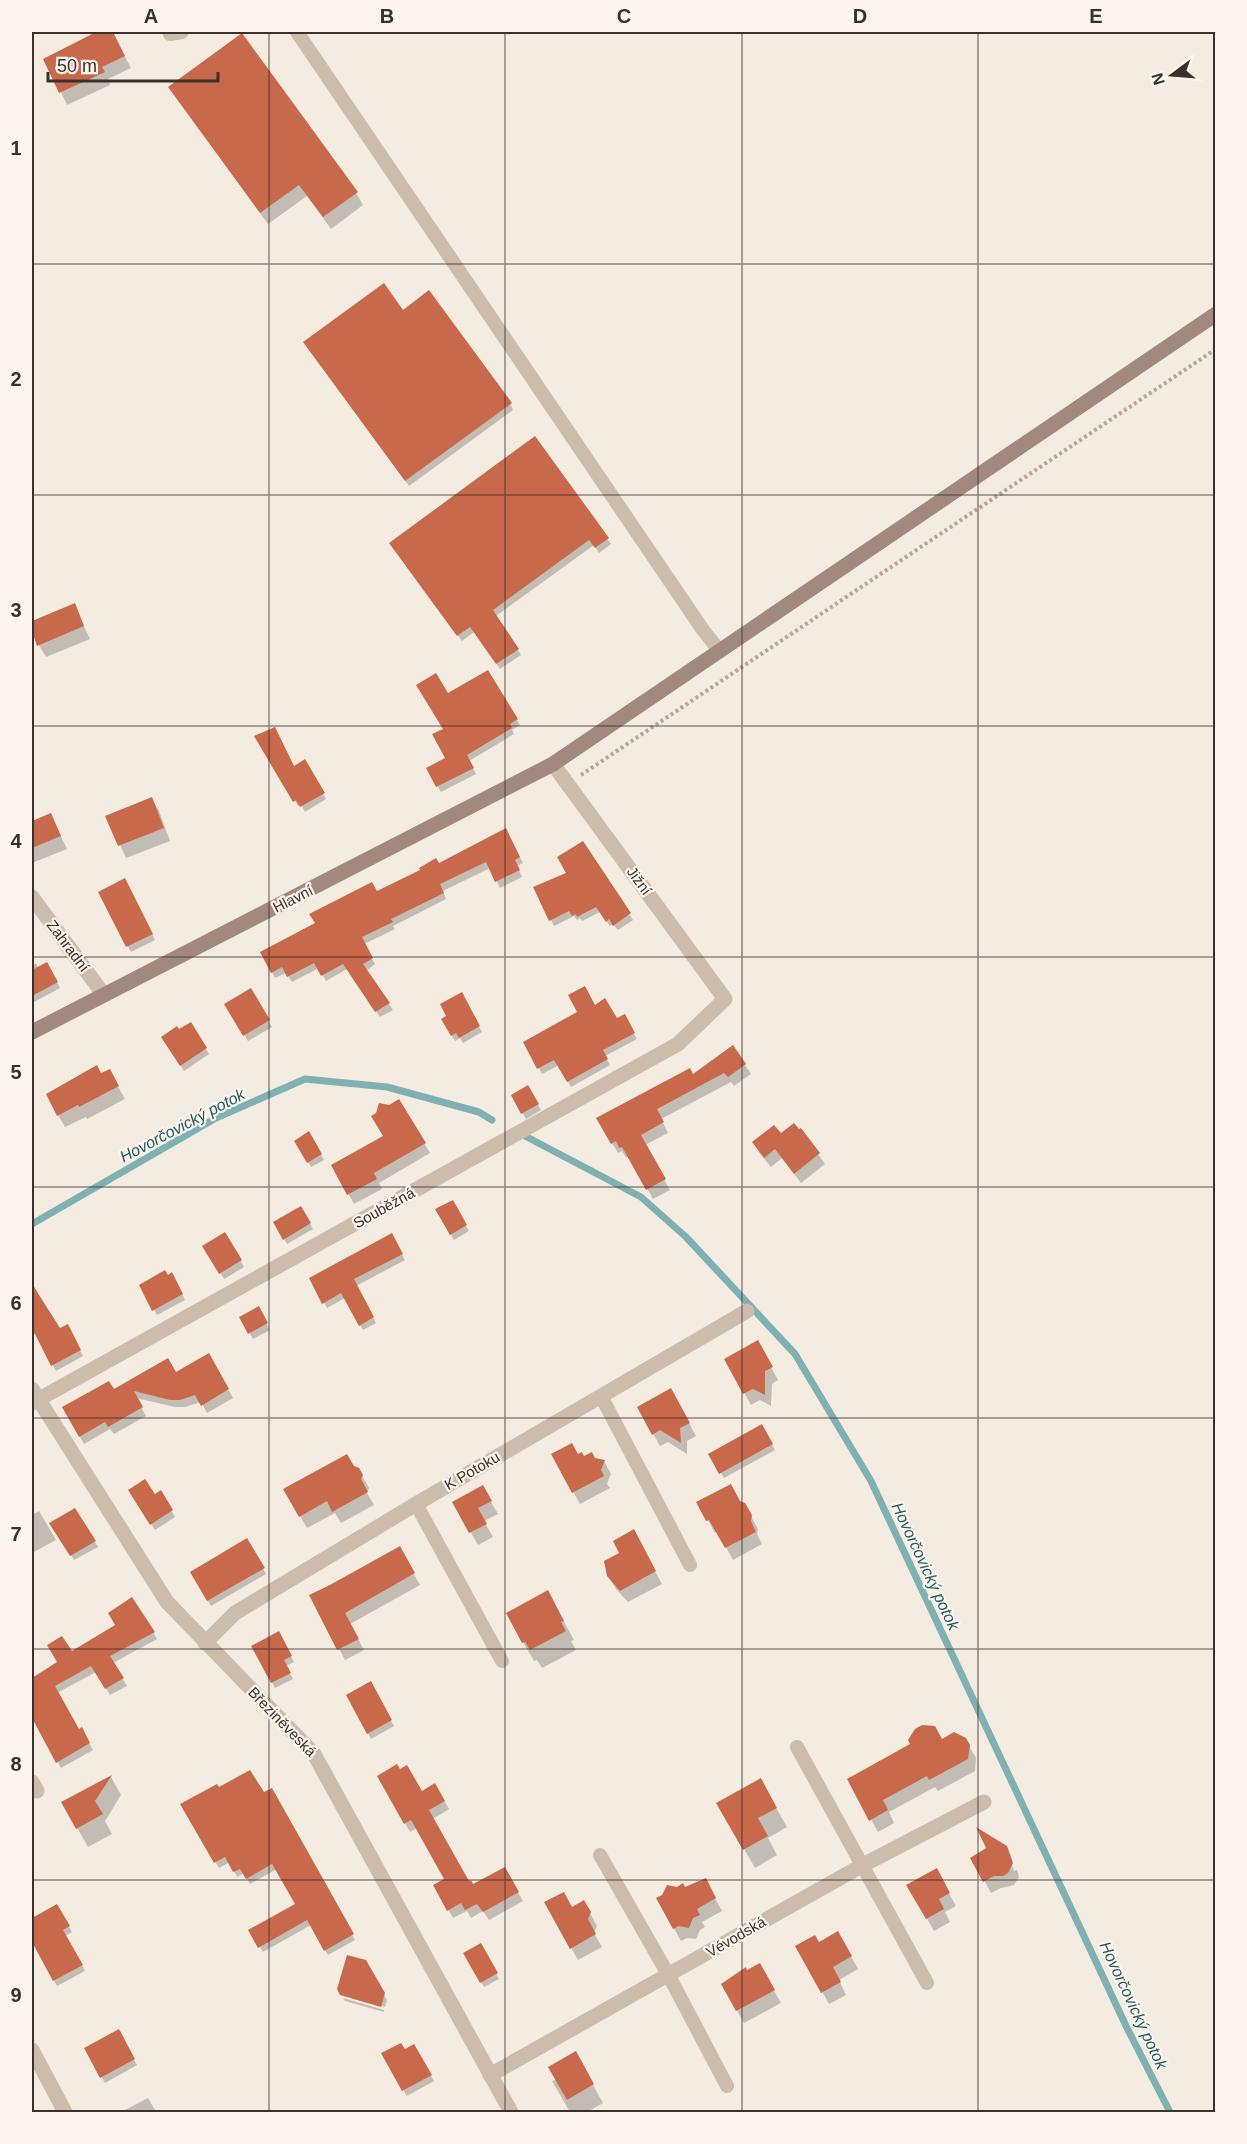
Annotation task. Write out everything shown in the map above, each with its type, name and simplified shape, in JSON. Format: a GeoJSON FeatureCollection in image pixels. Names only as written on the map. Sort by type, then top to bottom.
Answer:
{"type":"FeatureCollection","features":[{"type":"Feature","properties":{"kind":"street","name":"Hlavní"},"geometry":{"type":"LineString","coordinates":[[32,1032],[553,764],[1215,314]]}},
{"type":"Feature","properties":{"kind":"street","name":"Jižní"},"geometry":{"type":"LineString","coordinates":[[553,764],[725,999]]}},
{"type":"Feature","properties":{"kind":"street","name":"Zahradní"},"geometry":{"type":"LineString","coordinates":[[32,897],[104,995]]}},
{"type":"Feature","properties":{"kind":"street","name":"Souběžná"},"geometry":{"type":"LineString","coordinates":[[33,1397],[678,1044],[725,999]]}},
{"type":"Feature","properties":{"kind":"street","name":"K Potoku"},"geometry":{"type":"LineString","coordinates":[[205,1643],[235,1613],[416,1504],[747,1311]]}},
{"type":"Feature","properties":{"kind":"street","name":"Březiněveská"},"geometry":{"type":"LineString","coordinates":[[33,1397],[167,1602],[314,1754],[511,2112]]}},
{"type":"Feature","properties":{"kind":"street","name":"Vévodská"},"geometry":{"type":"LineString","coordinates":[[490,2075],[862,1865],[984,1802]]}},
{"type":"Feature","properties":{"kind":"street"},"geometry":{"type":"LineString","coordinates":[[32,2050],[65,2112]]}},
{"type":"Feature","properties":{"kind":"lane"},"geometry":{"type":"LineString","coordinates":[[297,32],[703,630],[719,650]]}},
{"type":"Feature","properties":{"kind":"lane"},"geometry":{"type":"LineString","coordinates":[[601,1396],[690,1565]]}},
{"type":"Feature","properties":{"kind":"lane"},"geometry":{"type":"LineString","coordinates":[[416,1504],[502,1661]]}},
{"type":"Feature","properties":{"kind":"lane"},"geometry":{"type":"LineString","coordinates":[[797,1747],[927,1983]]}},
{"type":"Feature","properties":{"kind":"lane"},"geometry":{"type":"LineString","coordinates":[[600,1855],[669,1976],[727,2086]]}},
{"type":"Feature","properties":{"kind":"path"},"geometry":{"type":"LineString","coordinates":[[568,783],[1215,349]]}},
{"type":"Feature","properties":{"kind":"building"},"geometry":{"type":"Polygon","coordinates":[[[96,32],[113,32],[125,56],[102,67],[105,72],[59,93],[43,59],[96,32]]]}},
{"type":"Feature","properties":{"kind":"building"},"geometry":{"type":"Polygon","coordinates":[[[242,33],[358,192],[323,217],[299,185],[260,213],[168,87],[242,33]]]}},
{"type":"Feature","properties":{"kind":"building"},"geometry":{"type":"Polygon","coordinates":[[[384,283],[403,310],[429,290],[512,403],[405,481],[303,342],[384,283]]]}},
{"type":"Feature","properties":{"kind":"building"},"geometry":{"type":"Polygon","coordinates":[[[535,436],[609,538],[595,548],[589,540],[493,610],[519,649],[496,664],[470,627],[457,636],[389,543],[535,436]]]}},
{"type":"Feature","properties":{"kind":"building"},"geometry":{"type":"Polygon","coordinates":[[[75,603],[84,626],[37,646],[32,631],[32,621],[75,603]]]}},
{"type":"Feature","properties":{"kind":"building"},"geometry":{"type":"Polygon","coordinates":[[[488,670],[518,719],[510,724],[512,728],[467,755],[474,768],[436,787],[426,768],[445,758],[432,734],[443,729],[416,685],[436,673],[448,693],[488,670]]]}},
{"type":"Feature","properties":{"kind":"building"},"geometry":{"type":"Polygon","coordinates":[[[275,727],[294,766],[305,759],[325,793],[300,807],[296,800],[293,802],[254,736],[275,727]]]}},
{"type":"Feature","properties":{"kind":"building"},"geometry":{"type":"Polygon","coordinates":[[[152,797],[164,828],[118,846],[105,816],[152,797]]]}},
{"type":"Feature","properties":{"kind":"building"},"geometry":{"type":"Polygon","coordinates":[[[51,813],[61,836],[32,848],[32,821],[51,813]]]}},
{"type":"Feature","properties":{"kind":"building"},"geometry":{"type":"Polygon","coordinates":[[[506,828],[520,857],[515,860],[520,870],[495,882],[486,862],[440,884],[444,893],[391,919],[393,922],[362,937],[373,958],[363,964],[390,1003],[375,1012],[343,964],[321,976],[314,963],[287,977],[282,967],[271,973],[260,952],[315,923],[309,914],[372,882],[377,891],[420,870],[419,868],[436,858],[439,863],[506,828]]]}},
{"type":"Feature","properties":{"kind":"building"},"geometry":{"type":"Polygon","coordinates":[[[583,841],[631,913],[613,926],[609,919],[606,922],[596,907],[577,917],[576,914],[572,916],[569,911],[549,921],[533,887],[566,873],[557,857],[583,841]]]}},
{"type":"Feature","properties":{"kind":"building"},"geometry":{"type":"Polygon","coordinates":[[[125,878],[153,934],[126,947],[98,892],[125,878]]]}},
{"type":"Feature","properties":{"kind":"building"},"geometry":{"type":"Polygon","coordinates":[[[47,962],[58,982],[32,996],[32,970],[47,962]]]}},
{"type":"Feature","properties":{"kind":"building"},"geometry":{"type":"Polygon","coordinates":[[[585,986],[595,1005],[605,998],[617,1018],[625,1014],[635,1033],[603,1050],[608,1059],[567,1082],[554,1060],[537,1069],[523,1042],[577,1012],[568,995],[585,986]]]}},
{"type":"Feature","properties":{"kind":"building"},"geometry":{"type":"Polygon","coordinates":[[[251,988],[270,1020],[243,1036],[224,1004],[251,988]]]}},
{"type":"Feature","properties":{"kind":"building"},"geometry":{"type":"Polygon","coordinates":[[[462,992],[480,1026],[459,1038],[456,1033],[451,1036],[441,1019],[446,1016],[440,1004],[462,992]]]}},
{"type":"Feature","properties":{"kind":"building"},"geometry":{"type":"Polygon","coordinates":[[[191,1022],[207,1048],[180,1066],[161,1037],[177,1026],[179,1029],[191,1022]]]}},
{"type":"Feature","properties":{"kind":"building"},"geometry":{"type":"Polygon","coordinates":[[[733,1045],[746,1064],[728,1077],[724,1073],[657,1109],[664,1122],[641,1135],[666,1179],[646,1190],[622,1147],[619,1148],[616,1141],[611,1144],[596,1118],[690,1068],[693,1074],[733,1045]]]}},
{"type":"Feature","properties":{"kind":"building"},"geometry":{"type":"Polygon","coordinates":[[[97,1065],[101,1073],[110,1069],[119,1086],[57,1116],[46,1094],[97,1065]]]}},
{"type":"Feature","properties":{"kind":"building"},"geometry":{"type":"Polygon","coordinates":[[[528,1085],[539,1104],[521,1114],[511,1095],[528,1085]]]}},
{"type":"Feature","properties":{"kind":"building"},"geometry":{"type":"Polygon","coordinates":[[[399,1099],[426,1143],[374,1173],[377,1179],[347,1195],[331,1165],[383,1136],[371,1116],[376,1113],[379,1103],[389,1105],[399,1099]]]}},
{"type":"Feature","properties":{"kind":"building"},"geometry":{"type":"Polygon","coordinates":[[[794,1123],[799,1129],[801,1128],[820,1153],[794,1174],[775,1149],[764,1158],[752,1142],[774,1125],[781,1133],[794,1123]]]}},
{"type":"Feature","properties":{"kind":"building"},"geometry":{"type":"Polygon","coordinates":[[[309,1131],[322,1154],[307,1163],[294,1141],[309,1131]]]}},
{"type":"Feature","properties":{"kind":"building"},"geometry":{"type":"Polygon","coordinates":[[[453,1200],[467,1225],[450,1235],[435,1209],[453,1200]]]}},
{"type":"Feature","properties":{"kind":"building"},"geometry":{"type":"Polygon","coordinates":[[[301,1206],[311,1223],[283,1240],[273,1222],[301,1206]]]}},
{"type":"Feature","properties":{"kind":"building"},"geometry":{"type":"Polygon","coordinates":[[[225,1232],[242,1260],[219,1274],[202,1246],[225,1232]]]}},
{"type":"Feature","properties":{"kind":"building"},"geometry":{"type":"Polygon","coordinates":[[[392,1233],[403,1254],[354,1279],[374,1317],[359,1326],[341,1293],[322,1304],[309,1278],[392,1233]]]}},
{"type":"Feature","properties":{"kind":"building"},"geometry":{"type":"Polygon","coordinates":[[[165,1270],[168,1275],[172,1272],[183,1294],[152,1311],[139,1285],[165,1270]]]}},
{"type":"Feature","properties":{"kind":"building"},"geometry":{"type":"Polygon","coordinates":[[[32,1284],[60,1328],[68,1324],[81,1350],[51,1366],[32,1328],[32,1284]]]}},
{"type":"Feature","properties":{"kind":"building"},"geometry":{"type":"Polygon","coordinates":[[[259,1306],[268,1323],[248,1334],[239,1317],[259,1306]]]}},
{"type":"Feature","properties":{"kind":"building"},"geometry":{"type":"Polygon","coordinates":[[[758,1340],[773,1367],[765,1371],[765,1395],[753,1389],[743,1394],[724,1359],[758,1340]]]}},
{"type":"Feature","properties":{"kind":"building"},"geometry":{"type":"Polygon","coordinates":[[[209,1353],[229,1389],[201,1406],[195,1395],[180,1400],[170,1400],[134,1391],[143,1407],[108,1427],[105,1422],[79,1437],[62,1407],[109,1381],[114,1389],[168,1358],[176,1372],[209,1353]]]}},
{"type":"Feature","properties":{"kind":"building"},"geometry":{"type":"Polygon","coordinates":[[[671,1388],[690,1423],[680,1428],[681,1443],[660,1430],[652,1435],[637,1407],[671,1388]]]}},
{"type":"Feature","properties":{"kind":"building"},"geometry":{"type":"Polygon","coordinates":[[[762,1424],[773,1444],[719,1474],[708,1454],[762,1424]]]}},
{"type":"Feature","properties":{"kind":"building"},"geometry":{"type":"Polygon","coordinates":[[[572,1443],[578,1454],[582,1452],[584,1456],[592,1452],[595,1458],[605,1460],[601,1470],[604,1476],[572,1493],[551,1454],[572,1443]]]}},
{"type":"Feature","properties":{"kind":"building"},"geometry":{"type":"Polygon","coordinates":[[[347,1454],[363,1475],[361,1479],[368,1492],[332,1512],[327,1501],[299,1517],[283,1489],[347,1454]]]}},
{"type":"Feature","properties":{"kind":"building"},"geometry":{"type":"Polygon","coordinates":[[[145,1479],[155,1494],[161,1490],[173,1510],[150,1525],[128,1490],[145,1479]]]}},
{"type":"Feature","properties":{"kind":"building"},"geometry":{"type":"Polygon","coordinates":[[[731,1484],[740,1501],[745,1503],[752,1515],[751,1521],[756,1532],[725,1548],[696,1502],[731,1484]]]}},
{"type":"Feature","properties":{"kind":"building"},"geometry":{"type":"Polygon","coordinates":[[[483,1485],[492,1501],[478,1508],[487,1524],[469,1533],[452,1502],[483,1485]]]}},
{"type":"Feature","properties":{"kind":"building"},"geometry":{"type":"Polygon","coordinates":[[[75,1508],[96,1541],[70,1556],[49,1523],[75,1508]]]}},
{"type":"Feature","properties":{"kind":"building"},"geometry":{"type":"Polygon","coordinates":[[[634,1529],[656,1571],[620,1591],[607,1576],[604,1561],[619,1553],[613,1541],[634,1529]]]}},
{"type":"Feature","properties":{"kind":"building"},"geometry":{"type":"Polygon","coordinates":[[[247,1538],[265,1568],[207,1601],[190,1572],[247,1538]]]}},
{"type":"Feature","properties":{"kind":"building"},"geometry":{"type":"Polygon","coordinates":[[[400,1546],[415,1573],[345,1613],[359,1639],[337,1650],[309,1595],[400,1546]]]}},
{"type":"Feature","properties":{"kind":"building"},"geometry":{"type":"Polygon","coordinates":[[[548,1590],[564,1621],[561,1622],[566,1631],[530,1650],[525,1642],[522,1643],[506,1613],[548,1590]]]}},
{"type":"Feature","properties":{"kind":"building"},"geometry":{"type":"Polygon","coordinates":[[[132,1597],[155,1632],[110,1656],[124,1678],[105,1689],[91,1666],[55,1686],[79,1729],[82,1727],[90,1743],[56,1763],[32,1718],[32,1678],[57,1662],[47,1645],[62,1636],[72,1651],[115,1625],[108,1613],[132,1597]]]}},
{"type":"Feature","properties":{"kind":"building"},"geometry":{"type":"Polygon","coordinates":[[[279,1631],[292,1656],[284,1660],[291,1673],[271,1683],[251,1646],[279,1631]]]}},
{"type":"Feature","properties":{"kind":"building"},"geometry":{"type":"Polygon","coordinates":[[[371,1681],[392,1720],[367,1734],[346,1695],[371,1681]]]}},
{"type":"Feature","properties":{"kind":"building"},"geometry":{"type":"Polygon","coordinates":[[[922,1725],[935,1726],[942,1739],[954,1732],[966,1738],[970,1745],[968,1759],[929,1780],[927,1776],[883,1800],[888,1810],[869,1821],[847,1779],[910,1744],[908,1740],[915,1729],[922,1725]]]}},
{"type":"Feature","properties":{"kind":"building"},"geometry":{"type":"Polygon","coordinates":[[[397,1764],[400,1769],[407,1765],[422,1791],[435,1783],[445,1801],[429,1810],[469,1881],[471,1880],[473,1884],[505,1867],[519,1892],[483,1912],[477,1904],[465,1910],[461,1903],[447,1911],[433,1885],[444,1879],[411,1820],[404,1824],[377,1776],[397,1764]]]}},
{"type":"Feature","properties":{"kind":"building"},"geometry":{"type":"Polygon","coordinates":[[[250,1770],[264,1792],[272,1788],[354,1934],[324,1951],[307,1920],[258,1948],[248,1930],[295,1904],[272,1864],[246,1879],[240,1869],[233,1872],[225,1857],[214,1863],[180,1804],[217,1784],[219,1787],[250,1770]]]}},
{"type":"Feature","properties":{"kind":"building"},"geometry":{"type":"Polygon","coordinates":[[[112,1775],[95,1801],[103,1814],[76,1829],[61,1802],[112,1775]]]}},
{"type":"Feature","properties":{"kind":"building"},"geometry":{"type":"Polygon","coordinates":[[[761,1778],[777,1808],[758,1818],[768,1836],[743,1850],[716,1803],[761,1778]]]}},
{"type":"Feature","properties":{"kind":"building"},"geometry":{"type":"Polygon","coordinates":[[[976,1827],[1007,1846],[1013,1863],[1008,1873],[1003,1876],[994,1876],[983,1882],[970,1858],[986,1848],[976,1827]]]}},
{"type":"Feature","properties":{"kind":"building"},"geometry":{"type":"Polygon","coordinates":[[[937,1868],[950,1893],[939,1899],[944,1909],[926,1919],[906,1885],[937,1868]]]}},
{"type":"Feature","properties":{"kind":"building"},"geometry":{"type":"Polygon","coordinates":[[[706,1878],[716,1898],[697,1909],[700,1915],[693,1918],[689,1928],[679,1926],[673,1929],[656,1898],[662,1895],[667,1885],[677,1887],[683,1883],[685,1887],[706,1878]]]}},
{"type":"Feature","properties":{"kind":"building"},"geometry":{"type":"Polygon","coordinates":[[[564,1892],[572,1907],[584,1900],[591,1912],[588,1919],[596,1934],[570,1949],[544,1902],[564,1892]]]}},
{"type":"Feature","properties":{"kind":"building"},"geometry":{"type":"Polygon","coordinates":[[[57,1904],[70,1926],[63,1930],[83,1965],[53,1981],[32,1942],[32,1918],[57,1904]]]}},
{"type":"Feature","properties":{"kind":"building"},"geometry":{"type":"Polygon","coordinates":[[[838,1931],[852,1956],[833,1967],[841,1982],[821,1993],[795,1946],[815,1935],[819,1942],[838,1931]]]}},
{"type":"Feature","properties":{"kind":"building"},"geometry":{"type":"Polygon","coordinates":[[[481,1943],[498,1973],[480,1983],[463,1953],[481,1943]]]}},
{"type":"Feature","properties":{"kind":"building"},"geometry":{"type":"Polygon","coordinates":[[[347,1955],[366,1960],[385,1993],[381,2007],[340,1995],[337,1989],[347,1955]]]}},
{"type":"Feature","properties":{"kind":"building"},"geometry":{"type":"Polygon","coordinates":[[[760,1963],[775,1990],[736,2011],[721,1984],[746,1967],[747,1970],[760,1963]]]}},
{"type":"Feature","properties":{"kind":"building"},"geometry":{"type":"Polygon","coordinates":[[[119,2029],[135,2059],[100,2078],[84,2048],[119,2029]]]}},
{"type":"Feature","properties":{"kind":"building"},"geometry":{"type":"Polygon","coordinates":[[[401,2043],[405,2049],[414,2044],[432,2075],[402,2091],[381,2053],[401,2043]]]}},
{"type":"Feature","properties":{"kind":"building"},"geometry":{"type":"Polygon","coordinates":[[[576,2051],[594,2084],[567,2100],[548,2067],[576,2051]]]}},
{"type":"Feature","properties":{"kind":"waterway","name":"Hovorčovický potok"},"geometry":{"type":"LineString","coordinates":[[32,1224],[216,1118],[305,1079],[387,1087],[479,1112],[492,1120]]}},
{"type":"Feature","properties":{"kind":"waterway","name":"Hovorčovický potok"},"geometry":{"type":"LineString","coordinates":[[525,1136],[641,1197],[686,1237],[795,1354],[871,1481],[1127,2028],[1170,2112]]}}]}
